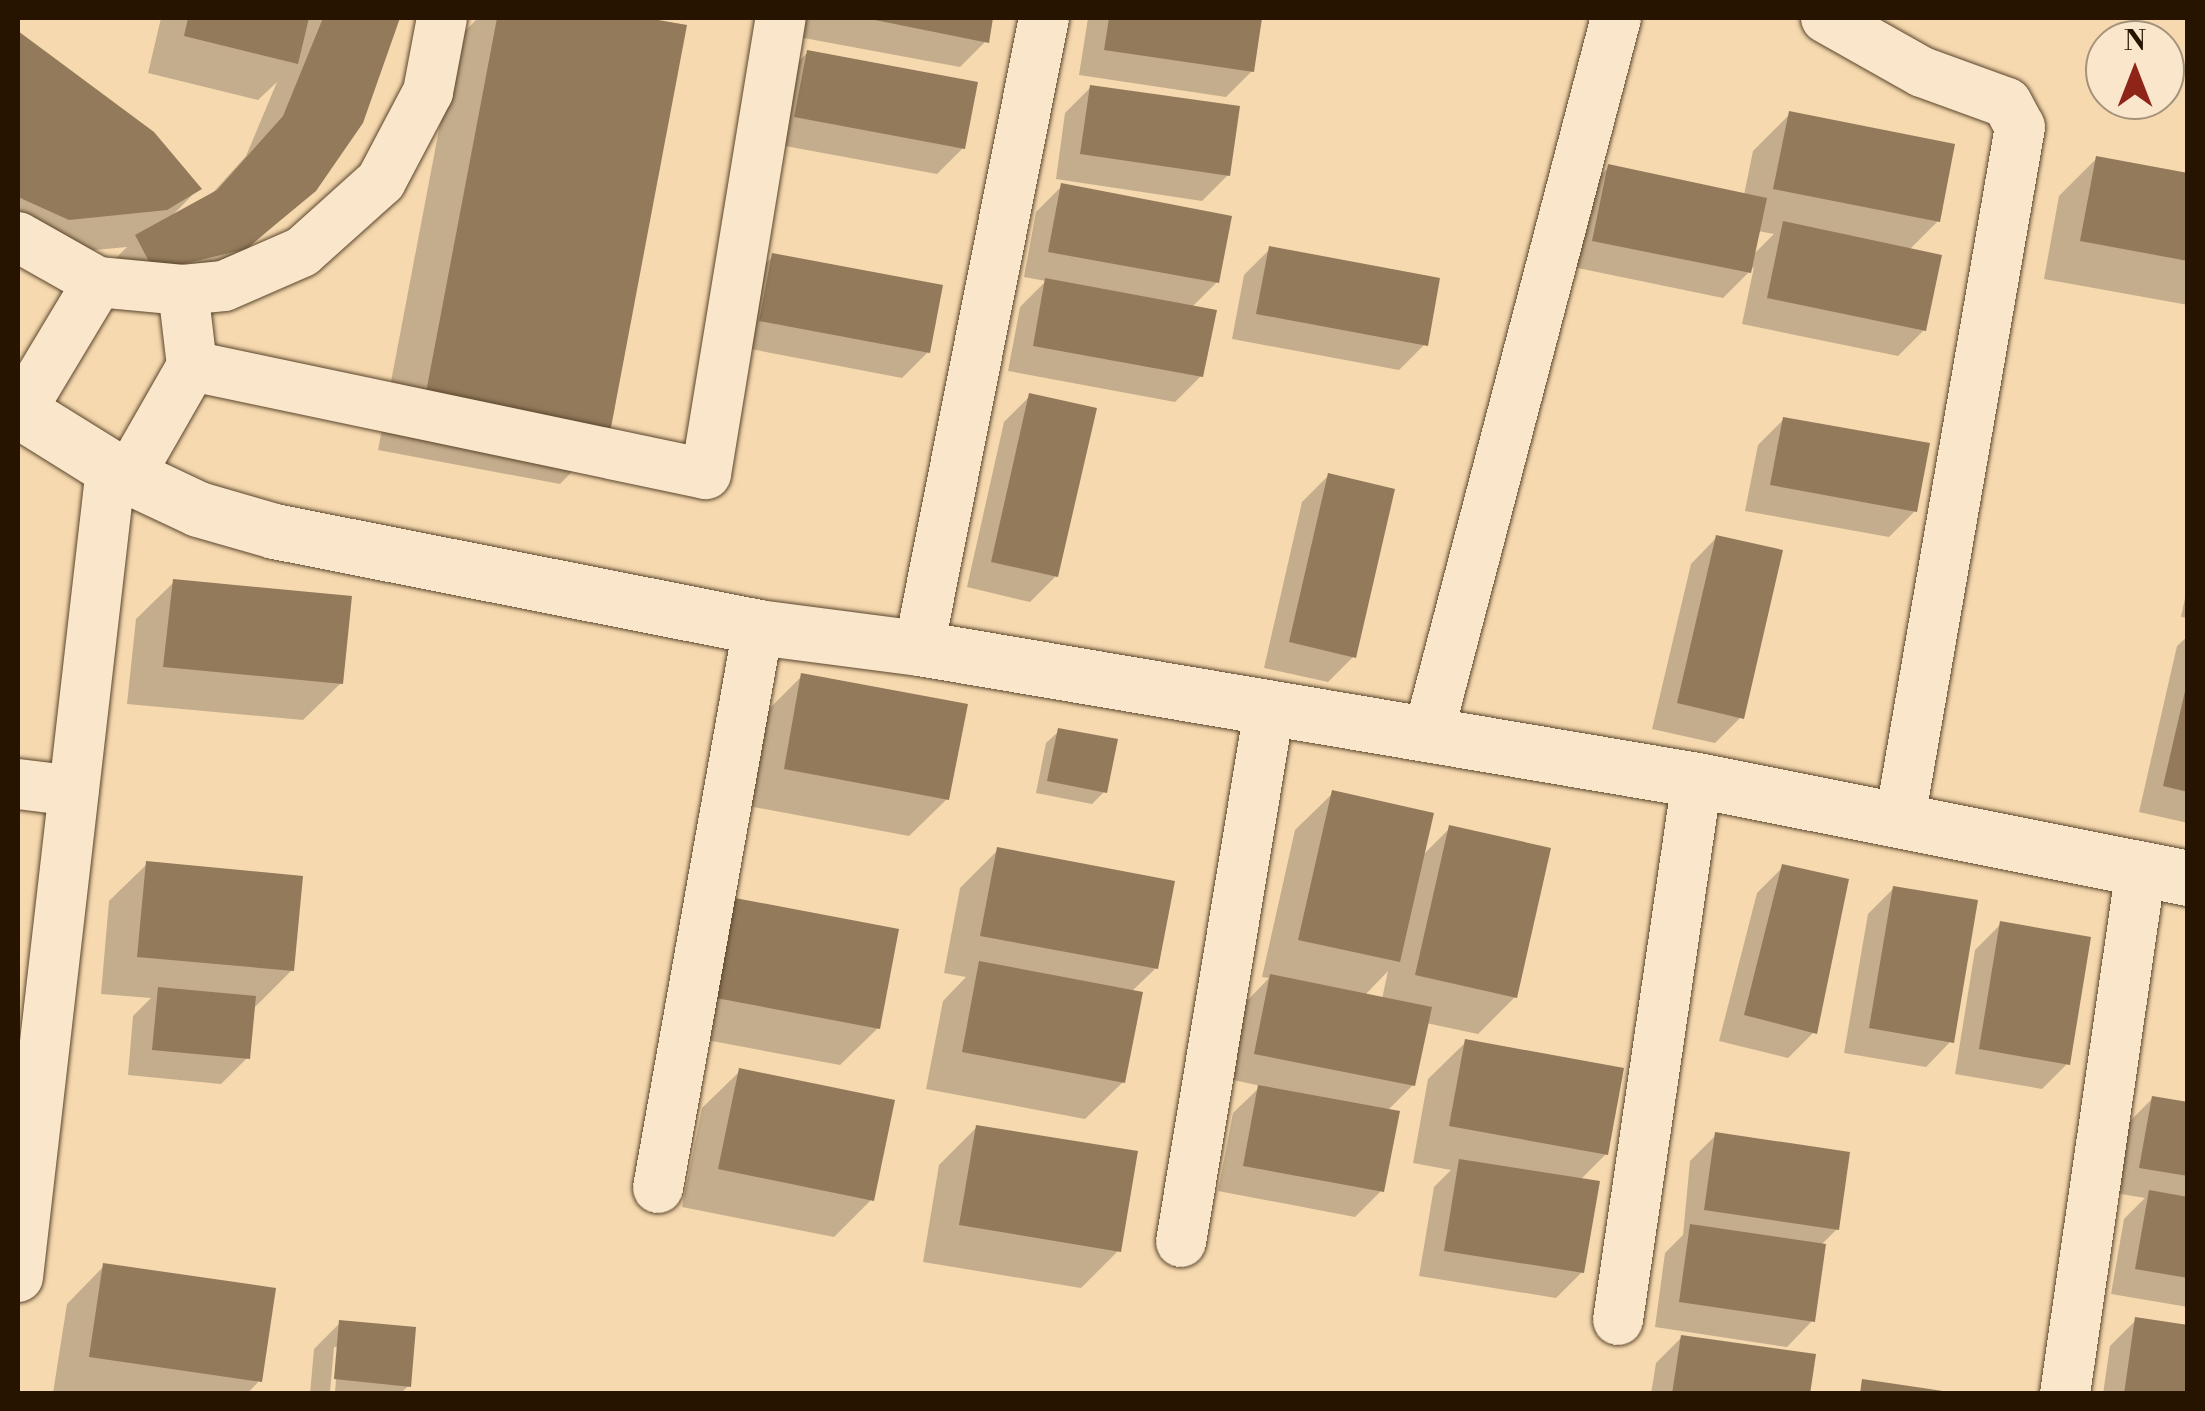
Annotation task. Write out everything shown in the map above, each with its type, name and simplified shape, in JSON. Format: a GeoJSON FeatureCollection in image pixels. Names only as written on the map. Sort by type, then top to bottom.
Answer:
{"type":"FeatureCollection","features":[{"type":"Feature","properties":{"kind":"street"},"geometry":{"type":"LineString","coordinates":[[18,237],[98,282],[183,290],[224,286],[302,252],[381,181],[428,92],[442,18]]}},
{"type":"Feature","properties":{"kind":"street"},"geometry":{"type":"LineString","coordinates":[[192,366],[706,474],[781,18]]}},
{"type":"Feature","properties":{"kind":"street"},"geometry":{"type":"LineString","coordinates":[[919,648],[1044,18]]}},
{"type":"Feature","properties":{"kind":"street"},"geometry":{"type":"LineString","coordinates":[[1428,735],[1616,18]]}},
{"type":"Feature","properties":{"kind":"street"},"geometry":{"type":"LineString","coordinates":[[1826,18],[1922,72],[2007,103],[2020,128],[1900,819]]}},
{"type":"Feature","properties":{"kind":"street"},"geometry":{"type":"LineString","coordinates":[[98,282],[19,411],[120,472],[198,509],[274,531],[758,628],[919,648],[1697,780],[2164,873],[2065,1394]]}},
{"type":"Feature","properties":{"kind":"street"},"geometry":{"type":"LineString","coordinates":[[18,1277],[74,791],[120,472],[192,366],[183,290]]}},
{"type":"Feature","properties":{"kind":"street"},"geometry":{"type":"LineString","coordinates":[[658,1188],[758,628]]}},
{"type":"Feature","properties":{"kind":"street"},"geometry":{"type":"LineString","coordinates":[[1181,1242],[1269,710]]}},
{"type":"Feature","properties":{"kind":"street"},"geometry":{"type":"LineString","coordinates":[[1618,1320],[1697,780]]}},
{"type":"Feature","properties":{"kind":"street"},"geometry":{"type":"LineString","coordinates":[[18,784],[74,791]]}},
{"type":"Feature","properties":{"kind":"building"},"geometry":{"type":"Polygon","coordinates":[[[188,18],[309,18],[298,64],[184,36],[188,18]]]}},
{"type":"Feature","properties":{"kind":"building"},"geometry":{"type":"Polygon","coordinates":[[[323,18],[400,18],[363,123],[316,191],[246,249],[154,271],[135,235],[217,190],[283,116],[323,18]]]}},
{"type":"Feature","properties":{"kind":"building"},"geometry":{"type":"Polygon","coordinates":[[[497,18],[647,18],[687,25],[609,438],[424,403],[497,18]]]}},
{"type":"Feature","properties":{"kind":"building"},"geometry":{"type":"Polygon","coordinates":[[[865,18],[993,18],[989,43],[865,18]]]}},
{"type":"Feature","properties":{"kind":"building"},"geometry":{"type":"Polygon","coordinates":[[[1109,18],[1262,18],[1254,72],[1104,50],[1109,18]]]}},
{"type":"Feature","properties":{"kind":"building"},"geometry":{"type":"Polygon","coordinates":[[[18,31],[154,132],[202,189],[167,210],[69,220],[18,197],[18,31]]]}},
{"type":"Feature","properties":{"kind":"building"},"geometry":{"type":"Polygon","coordinates":[[[807,50],[978,82],[965,149],[794,117],[807,50]]]}},
{"type":"Feature","properties":{"kind":"building"},"geometry":{"type":"Polygon","coordinates":[[[1090,85],[1240,106],[1230,176],[1080,154],[1090,85]]]}},
{"type":"Feature","properties":{"kind":"building"},"geometry":{"type":"Polygon","coordinates":[[[1789,111],[1955,144],[1940,222],[1773,189],[1789,111]]]}},
{"type":"Feature","properties":{"kind":"building"},"geometry":{"type":"Polygon","coordinates":[[[2096,156],[2188,173],[2188,261],[2080,241],[2096,156]]]}},
{"type":"Feature","properties":{"kind":"building"},"geometry":{"type":"Polygon","coordinates":[[[1608,164],[1767,198],[1751,273],[1592,241],[1608,164]]]}},
{"type":"Feature","properties":{"kind":"building"},"geometry":{"type":"Polygon","coordinates":[[[1061,183],[1232,216],[1219,283],[1048,252],[1061,183]]]}},
{"type":"Feature","properties":{"kind":"building"},"geometry":{"type":"Polygon","coordinates":[[[1783,221],[1942,255],[1926,331],[1767,298],[1783,221]]]}},
{"type":"Feature","properties":{"kind":"building"},"geometry":{"type":"Polygon","coordinates":[[[1269,246],[1440,278],[1428,346],[1256,314],[1269,246]]]}},
{"type":"Feature","properties":{"kind":"building"},"geometry":{"type":"Polygon","coordinates":[[[772,253],[943,285],[930,353],[759,321],[772,253]]]}},
{"type":"Feature","properties":{"kind":"building"},"geometry":{"type":"Polygon","coordinates":[[[1045,278],[1217,310],[1203,377],[1033,346],[1045,278]]]}},
{"type":"Feature","properties":{"kind":"building"},"geometry":{"type":"Polygon","coordinates":[[[1029,393],[1097,408],[1058,577],[991,562],[1029,393]]]}},
{"type":"Feature","properties":{"kind":"building"},"geometry":{"type":"Polygon","coordinates":[[[1783,417],[1930,443],[1917,512],[1770,485],[1783,417]]]}},
{"type":"Feature","properties":{"kind":"building"},"geometry":{"type":"Polygon","coordinates":[[[1328,473],[1395,489],[1356,658],[1289,642],[1328,473]]]}},
{"type":"Feature","properties":{"kind":"building"},"geometry":{"type":"Polygon","coordinates":[[[1716,535],[1783,550],[1744,719],[1677,703],[1716,535]]]}},
{"type":"Feature","properties":{"kind":"building"},"geometry":{"type":"Polygon","coordinates":[[[173,579],[352,596],[343,684],[163,667],[173,579]]]}},
{"type":"Feature","properties":{"kind":"building"},"geometry":{"type":"Polygon","coordinates":[[[801,673],[968,704],[949,800],[784,769],[801,673]]]}},
{"type":"Feature","properties":{"kind":"building"},"geometry":{"type":"Polygon","coordinates":[[[2188,687],[2188,792],[2163,786],[2188,687]]]}},
{"type":"Feature","properties":{"kind":"building"},"geometry":{"type":"Polygon","coordinates":[[[1058,728],[1118,739],[1107,793],[1047,781],[1058,728]]]}},
{"type":"Feature","properties":{"kind":"building"},"geometry":{"type":"Polygon","coordinates":[[[1332,790],[1434,813],[1400,962],[1298,940],[1332,790]]]}},
{"type":"Feature","properties":{"kind":"building"},"geometry":{"type":"Polygon","coordinates":[[[1449,825],[1551,848],[1517,998],[1415,975],[1449,825]]]}},
{"type":"Feature","properties":{"kind":"building"},"geometry":{"type":"Polygon","coordinates":[[[997,847],[1175,881],[1158,969],[980,936],[997,847]]]}},
{"type":"Feature","properties":{"kind":"building"},"geometry":{"type":"Polygon","coordinates":[[[146,861],[303,876],[294,971],[137,957],[146,861]]]}},
{"type":"Feature","properties":{"kind":"building"},"geometry":{"type":"Polygon","coordinates":[[[1782,864],[1849,879],[1817,1034],[1744,1015],[1782,864]]]}},
{"type":"Feature","properties":{"kind":"building"},"geometry":{"type":"Polygon","coordinates":[[[1893,886],[1978,900],[1954,1043],[1869,1028],[1893,886]]]}},
{"type":"Feature","properties":{"kind":"building"},"geometry":{"type":"Polygon","coordinates":[[[735,898],[899,929],[880,1029],[716,998],[735,898]]]}},
{"type":"Feature","properties":{"kind":"building"},"geometry":{"type":"Polygon","coordinates":[[[2000,921],[2091,937],[2070,1065],[1979,1049],[2000,921]]]}},
{"type":"Feature","properties":{"kind":"building"},"geometry":{"type":"Polygon","coordinates":[[[979,961],[1143,992],[1125,1083],[962,1052],[979,961]]]}},
{"type":"Feature","properties":{"kind":"building"},"geometry":{"type":"Polygon","coordinates":[[[1270,974],[1432,1007],[1415,1086],[1254,1054],[1270,974]]]}},
{"type":"Feature","properties":{"kind":"building"},"geometry":{"type":"Polygon","coordinates":[[[158,987],[256,996],[250,1059],[152,1050],[158,987]]]}},
{"type":"Feature","properties":{"kind":"building"},"geometry":{"type":"Polygon","coordinates":[[[1465,1039],[1624,1068],[1608,1155],[1449,1126],[1465,1039]]]}},
{"type":"Feature","properties":{"kind":"building"},"geometry":{"type":"Polygon","coordinates":[[[739,1068],[895,1100],[874,1201],[718,1169],[739,1068]]]}},
{"type":"Feature","properties":{"kind":"building"},"geometry":{"type":"Polygon","coordinates":[[[1258,1085],[1400,1111],[1384,1192],[1243,1166],[1258,1085]]]}},
{"type":"Feature","properties":{"kind":"building"},"geometry":{"type":"Polygon","coordinates":[[[2152,1096],[2188,1102],[2188,1176],[2139,1168],[2152,1096]]]}},
{"type":"Feature","properties":{"kind":"building"},"geometry":{"type":"Polygon","coordinates":[[[976,1125],[1138,1151],[1121,1252],[959,1225],[976,1125]]]}},
{"type":"Feature","properties":{"kind":"building"},"geometry":{"type":"Polygon","coordinates":[[[1715,1132],[1850,1152],[1839,1230],[1704,1210],[1715,1132]]]}},
{"type":"Feature","properties":{"kind":"building"},"geometry":{"type":"Polygon","coordinates":[[[1459,1159],[1600,1181],[1584,1273],[1444,1251],[1459,1159]]]}},
{"type":"Feature","properties":{"kind":"building"},"geometry":{"type":"Polygon","coordinates":[[[2149,1190],[2188,1197],[2188,1278],[2135,1269],[2149,1190]]]}},
{"type":"Feature","properties":{"kind":"building"},"geometry":{"type":"Polygon","coordinates":[[[1690,1224],[1826,1244],[1815,1322],[1679,1302],[1690,1224]]]}},
{"type":"Feature","properties":{"kind":"building"},"geometry":{"type":"Polygon","coordinates":[[[103,1263],[276,1288],[262,1382],[89,1357],[103,1263]]]}},
{"type":"Feature","properties":{"kind":"building"},"geometry":{"type":"Polygon","coordinates":[[[2135,1317],[2188,1325],[2188,1394],[2124,1394],[2135,1317]]]}},
{"type":"Feature","properties":{"kind":"building"},"geometry":{"type":"Polygon","coordinates":[[[339,1320],[416,1327],[411,1387],[334,1379],[339,1320]]]}},
{"type":"Feature","properties":{"kind":"building"},"geometry":{"type":"Polygon","coordinates":[[[1681,1335],[1816,1354],[1810,1394],[1672,1394],[1681,1335]]]}},
{"type":"Feature","properties":{"kind":"building"},"geometry":{"type":"Polygon","coordinates":[[[1862,1379],[1943,1391],[1943,1394],[1860,1394],[1862,1379]]]}}]}
